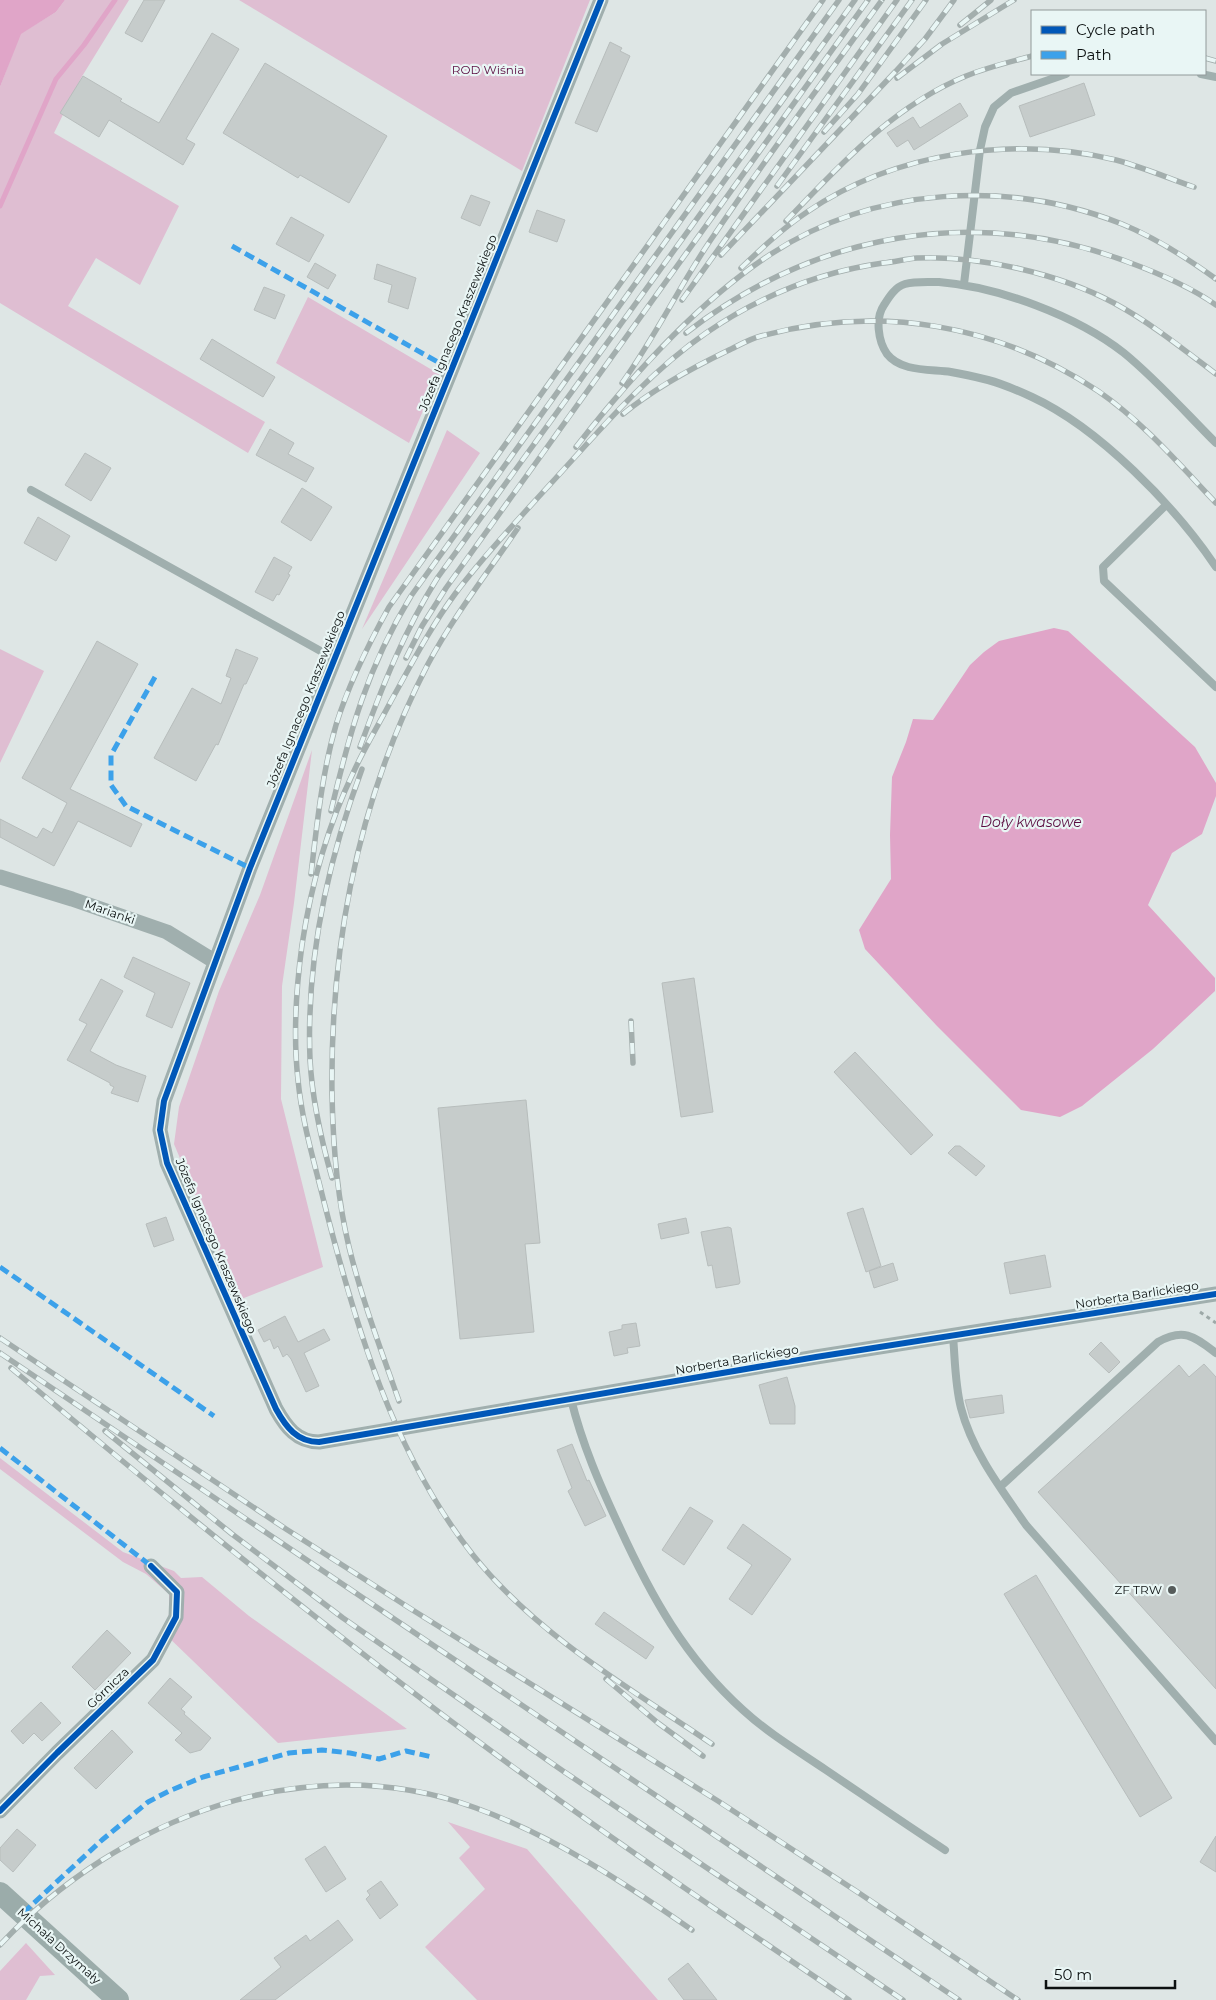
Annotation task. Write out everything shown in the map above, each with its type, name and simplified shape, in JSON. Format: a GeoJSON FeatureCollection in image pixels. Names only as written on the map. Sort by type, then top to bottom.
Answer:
{"type":"FeatureCollection","features":[{"type":"Feature","properties":{"kind":"street","name":"Józefa Ignacego Kraszewskiego"},"geometry":{"type":"LineString","coordinates":[[276,1409],[179,1193],[167,1162],[161,1141],[160,1120],[164,1101],[214,961],[601,0]]}},
{"type":"Feature","properties":{"kind":"street","name":"Marianki"},"geometry":{"type":"LineString","coordinates":[[0,876],[167,932],[214,961]]}},
{"type":"Feature","properties":{"kind":"street","name":"Norberta Barlickiego"},"geometry":{"type":"LineString","coordinates":[[276,1409],[285,1424],[299,1437],[311,1442],[319,1442],[953,1336],[1214,1297]]}},
{"type":"Feature","properties":{"kind":"street","name":"Górnicza"},"geometry":{"type":"LineString","coordinates":[[0,1811],[56,1753],[153,1660],[176,1617],[177,1592],[150,1566]]}},
{"type":"Feature","properties":{"kind":"street","name":"Michała Drzymały"},"geometry":{"type":"LineString","coordinates":[[0,1893],[118,2000]]}},
{"type":"Feature","properties":{"kind":"lane"},"geometry":{"type":"LineString","coordinates":[[964,284],[980,150],[985,128],[994,107],[1011,93],[1063,75]]}},
{"type":"Feature","properties":{"kind":"lane"},"geometry":{"type":"LineString","coordinates":[[1216,443],[1147,374],[1124,354],[1098,335],[1062,316],[1023,301],[964,284],[925,282],[904,284],[893,292],[882,308],[879,320],[881,342],[887,354],[896,362],[908,367],[950,372],[991,381],[1032,396],[1062,412],[1117,456],[1166,505],[1190,530],[1216,567]]}},
{"type":"Feature","properties":{"kind":"lane"},"geometry":{"type":"LineString","coordinates":[[31,490],[335,659]]}},
{"type":"Feature","properties":{"kind":"lane"},"geometry":{"type":"LineString","coordinates":[[1166,505],[1103,567],[1104,581],[1216,687]]}},
{"type":"Feature","properties":{"kind":"lane"},"geometry":{"type":"LineString","coordinates":[[1000,1487],[1158,1342],[1182,1333],[1198,1340],[1216,1353]]}},
{"type":"Feature","properties":{"kind":"lane"},"geometry":{"type":"LineString","coordinates":[[953,1336],[960,1407],[969,1434],[1000,1487],[1026,1525],[1216,1741]]}},
{"type":"Feature","properties":{"kind":"lane"},"geometry":{"type":"LineString","coordinates":[[571,1399],[589,1459],[624,1536],[666,1619],[696,1661],[737,1704],[773,1734],[945,1850]]}},
{"type":"Feature","properties":{"kind":"green space"},"geometry":{"type":"Polygon","coordinates":[[[65,0],[129,0],[81,78],[54,133],[179,206],[140,285],[96,258],[68,306],[265,422],[248,453],[0,303],[0,87],[20,34],[56,12],[65,0]]]}},
{"type":"Feature","properties":{"kind":"green space","name":"ROD Wiśnia"},"geometry":{"type":"Polygon","coordinates":[[[239,0],[590,0],[522,171],[239,0]]]}},
{"type":"Feature","properties":{"kind":"green space"},"geometry":{"type":"Polygon","coordinates":[[[308,297],[439,374],[409,443],[276,363],[308,297]]]}},
{"type":"Feature","properties":{"kind":"green space"},"geometry":{"type":"Polygon","coordinates":[[[447,430],[480,453],[362,629],[447,430]]]}},
{"type":"Feature","properties":{"kind":"green space"},"geometry":{"type":"Polygon","coordinates":[[[0,649],[44,671],[0,763],[0,649]]]}},
{"type":"Feature","properties":{"kind":"green space"},"geometry":{"type":"Polygon","coordinates":[[[312,750],[282,986],[281,1099],[323,1267],[239,1300],[174,1144],[179,1107],[219,991],[260,895],[312,750]]]}},
{"type":"Feature","properties":{"kind":"green space"},"geometry":{"type":"Polygon","coordinates":[[[0,1458],[123,1552],[174,1571],[181,1578],[202,1577],[249,1616],[407,1729],[278,1743],[163,1632],[169,1614],[169,1594],[146,1574],[123,1562],[0,1469],[0,1458]]]}},
{"type":"Feature","properties":{"kind":"green space"},"geometry":{"type":"Polygon","coordinates":[[[448,1822],[527,1849],[658,2000],[477,2000],[425,1947],[485,1889],[459,1858],[470,1847],[448,1822]]]}},
{"type":"Feature","properties":{"kind":"green space"},"geometry":{"type":"Polygon","coordinates":[[[26,1943],[55,1975],[40,1976],[26,2000],[0,2000],[0,1971],[26,1943]]]}},
{"type":"Feature","properties":{"kind":"water"},"geometry":{"type":"Polygon","coordinates":[[[0,0],[65,0],[56,12],[21,34],[0,87],[0,0]]]}},
{"type":"Feature","properties":{"kind":"water","name":"Doły kwasowe"},"geometry":{"type":"Polygon","coordinates":[[[1054,628],[1068,631],[1195,747],[1216,783],[1216,796],[1202,834],[1172,853],[1148,905],[1215,978],[1215,991],[1153,1049],[1082,1106],[1060,1117],[1021,1110],[937,1026],[865,949],[859,930],[891,879],[892,777],[913,719],[933,720],[970,665],[999,641],[1054,628]]]}},
{"type":"Feature","properties":{"kind":"building"},"geometry":{"type":"Polygon","coordinates":[[[144,0],[165,0],[142,42],[125,33],[144,0]]]}},
{"type":"Feature","properties":{"kind":"building"},"geometry":{"type":"Polygon","coordinates":[[[212,33],[239,49],[186,139],[195,144],[183,165],[109,120],[99,137],[60,113],[83,76],[122,99],[120,101],[159,123],[212,33]]]}},
{"type":"Feature","properties":{"kind":"building"},"geometry":{"type":"Polygon","coordinates":[[[610,42],[622,48],[620,51],[630,56],[597,132],[575,123],[610,42]]]}},
{"type":"Feature","properties":{"kind":"building"},"geometry":{"type":"Polygon","coordinates":[[[265,63],[387,136],[349,203],[300,175],[298,178],[223,133],[265,63]]]}},
{"type":"Feature","properties":{"kind":"building"},"geometry":{"type":"Polygon","coordinates":[[[1084,83],[1095,115],[1030,137],[1019,106],[1084,83]]]}},
{"type":"Feature","properties":{"kind":"building"},"geometry":{"type":"Polygon","coordinates":[[[960,103],[968,116],[914,150],[908,140],[897,147],[887,133],[913,117],[920,128],[960,103]]]}},
{"type":"Feature","properties":{"kind":"building"},"geometry":{"type":"Polygon","coordinates":[[[471,195],[490,202],[480,226],[461,218],[471,195]]]}},
{"type":"Feature","properties":{"kind":"building"},"geometry":{"type":"Polygon","coordinates":[[[537,210],[565,220],[557,242],[529,232],[537,210]]]}},
{"type":"Feature","properties":{"kind":"building"},"geometry":{"type":"Polygon","coordinates":[[[291,217],[324,235],[309,262],[276,244],[291,217]]]}},
{"type":"Feature","properties":{"kind":"building"},"geometry":{"type":"Polygon","coordinates":[[[315,263],[336,275],[328,289],[307,277],[315,263]]]}},
{"type":"Feature","properties":{"kind":"building"},"geometry":{"type":"Polygon","coordinates":[[[377,264],[416,278],[408,309],[388,302],[392,285],[374,279],[377,264]]]}},
{"type":"Feature","properties":{"kind":"building"},"geometry":{"type":"Polygon","coordinates":[[[264,287],[285,295],[275,319],[254,310],[264,287]]]}},
{"type":"Feature","properties":{"kind":"building"},"geometry":{"type":"Polygon","coordinates":[[[212,339],[275,377],[263,397],[200,359],[212,339]]]}},
{"type":"Feature","properties":{"kind":"building"},"geometry":{"type":"Polygon","coordinates":[[[270,429],[294,443],[288,454],[314,468],[306,482],[256,455],[270,429]]]}},
{"type":"Feature","properties":{"kind":"building"},"geometry":{"type":"Polygon","coordinates":[[[85,453],[111,468],[91,501],[65,485],[85,453]]]}},
{"type":"Feature","properties":{"kind":"building"},"geometry":{"type":"Polygon","coordinates":[[[302,488],[332,507],[311,541],[281,522],[302,488]]]}},
{"type":"Feature","properties":{"kind":"building"},"geometry":{"type":"Polygon","coordinates":[[[38,517],[70,536],[56,561],[24,543],[38,517]]]}},
{"type":"Feature","properties":{"kind":"building"},"geometry":{"type":"Polygon","coordinates":[[[274,557],[292,567],[288,574],[290,575],[279,595],[277,594],[273,601],[255,592],[274,557]]]}},
{"type":"Feature","properties":{"kind":"building"},"geometry":{"type":"Polygon","coordinates":[[[97,641],[138,664],[70,789],[142,824],[131,847],[78,821],[54,866],[0,837],[0,819],[37,838],[43,828],[52,833],[67,803],[22,778],[97,641]]]}},
{"type":"Feature","properties":{"kind":"building"},"geometry":{"type":"Polygon","coordinates":[[[236,649],[258,658],[246,684],[244,684],[218,745],[216,744],[196,781],[154,758],[192,688],[221,704],[231,678],[226,676],[236,649]]]}},
{"type":"Feature","properties":{"kind":"building"},"geometry":{"type":"Polygon","coordinates":[[[133,957],[190,983],[172,1028],[146,1016],[155,993],[124,977],[133,957]]]}},
{"type":"Feature","properties":{"kind":"building"},"geometry":{"type":"Polygon","coordinates":[[[694,978],[713,1112],[681,1117],[662,983],[694,978]]]}},
{"type":"Feature","properties":{"kind":"building"},"geometry":{"type":"Polygon","coordinates":[[[101,979],[123,991],[90,1051],[116,1065],[146,1076],[138,1102],[111,1093],[114,1087],[110,1083],[67,1060],[87,1024],[79,1020],[101,979]]]}},
{"type":"Feature","properties":{"kind":"building"},"geometry":{"type":"Polygon","coordinates":[[[855,1052],[933,1135],[911,1155],[834,1072],[855,1052]]]}},
{"type":"Feature","properties":{"kind":"building"},"geometry":{"type":"Polygon","coordinates":[[[526,1100],[540,1243],[525,1244],[534,1332],[460,1339],[438,1108],[526,1100]]]}},
{"type":"Feature","properties":{"kind":"building"},"geometry":{"type":"Polygon","coordinates":[[[955,1146],[960,1146],[985,1166],[976,1176],[948,1153],[955,1146]]]}},
{"type":"Feature","properties":{"kind":"building"},"geometry":{"type":"Polygon","coordinates":[[[863,1208],[881,1266],[866,1272],[847,1213],[863,1208]]]}},
{"type":"Feature","properties":{"kind":"building"},"geometry":{"type":"Polygon","coordinates":[[[166,1217],[174,1240],[154,1247],[146,1224],[166,1217]]]}},
{"type":"Feature","properties":{"kind":"building"},"geometry":{"type":"Polygon","coordinates":[[[686,1218],[689,1233],[661,1239],[658,1224],[686,1218]]]}},
{"type":"Feature","properties":{"kind":"building"},"geometry":{"type":"Polygon","coordinates":[[[731,1228],[740,1282],[739,1284],[716,1288],[712,1265],[708,1266],[701,1232],[731,1228]]]}},
{"type":"Feature","properties":{"kind":"building"},"geometry":{"type":"Polygon","coordinates":[[[1045,1255],[1051,1287],[1010,1294],[1004,1263],[1045,1255]]]}},
{"type":"Feature","properties":{"kind":"building"},"geometry":{"type":"Polygon","coordinates":[[[893,1263],[898,1280],[874,1288],[869,1271],[893,1263]]]}},
{"type":"Feature","properties":{"kind":"building"},"geometry":{"type":"Polygon","coordinates":[[[285,1316],[298,1342],[324,1329],[330,1340],[304,1353],[319,1386],[306,1392],[291,1359],[287,1354],[283,1357],[278,1346],[274,1349],[270,1339],[264,1342],[258,1330],[285,1316]]]}},
{"type":"Feature","properties":{"kind":"building"},"geometry":{"type":"Polygon","coordinates":[[[636,1323],[640,1346],[627,1348],[628,1353],[614,1356],[609,1332],[622,1329],[622,1325],[636,1323]]]}},
{"type":"Feature","properties":{"kind":"building"},"geometry":{"type":"Polygon","coordinates":[[[1101,1342],[1120,1362],[1109,1373],[1089,1354],[1101,1342]]]}},
{"type":"Feature","properties":{"kind":"building","name":"ZF TRW"},"geometry":{"type":"Polygon","coordinates":[[[1204,1364],[1216,1377],[1216,1689],[1038,1492],[1179,1365],[1189,1377],[1204,1364]]]}},
{"type":"Feature","properties":{"kind":"building"},"geometry":{"type":"Polygon","coordinates":[[[787,1377],[795,1406],[795,1424],[770,1424],[759,1385],[787,1377]]]}},
{"type":"Feature","properties":{"kind":"building"},"geometry":{"type":"Polygon","coordinates":[[[1002,1395],[1004,1413],[970,1418],[965,1400],[1002,1395]]]}},
{"type":"Feature","properties":{"kind":"building"},"geometry":{"type":"Polygon","coordinates":[[[572,1444],[587,1481],[589,1480],[606,1516],[585,1526],[568,1491],[572,1488],[557,1450],[572,1444]]]}},
{"type":"Feature","properties":{"kind":"building"},"geometry":{"type":"Polygon","coordinates":[[[690,1507],[713,1521],[684,1565],[662,1550],[690,1507]]]}},
{"type":"Feature","properties":{"kind":"building"},"geometry":{"type":"Polygon","coordinates":[[[743,1524],[791,1559],[752,1615],[729,1599],[752,1565],[727,1548],[743,1524]]]}},
{"type":"Feature","properties":{"kind":"building"},"geometry":{"type":"Polygon","coordinates":[[[1036,1575],[1172,1798],[1140,1817],[1004,1594],[1036,1575]]]}},
{"type":"Feature","properties":{"kind":"building"},"geometry":{"type":"Polygon","coordinates":[[[604,1612],[654,1647],[646,1659],[595,1624],[604,1612]]]}},
{"type":"Feature","properties":{"kind":"building"},"geometry":{"type":"Polygon","coordinates":[[[107,1630],[131,1653],[95,1690],[72,1667],[107,1630]]]}},
{"type":"Feature","properties":{"kind":"building"},"geometry":{"type":"Polygon","coordinates":[[[170,1678],[192,1697],[181,1709],[185,1712],[184,1714],[211,1738],[201,1750],[190,1753],[175,1740],[182,1733],[148,1703],[170,1678]]]}},
{"type":"Feature","properties":{"kind":"building"},"geometry":{"type":"Polygon","coordinates":[[[41,1702],[61,1723],[42,1741],[34,1733],[23,1744],[11,1731],[41,1702]]]}},
{"type":"Feature","properties":{"kind":"building"},"geometry":{"type":"Polygon","coordinates":[[[112,1730],[133,1752],[96,1789],[74,1768],[112,1730]]]}},
{"type":"Feature","properties":{"kind":"building"},"geometry":{"type":"Polygon","coordinates":[[[17,1829],[36,1845],[13,1872],[0,1860],[0,1848],[17,1829]]]}},
{"type":"Feature","properties":{"kind":"building"},"geometry":{"type":"Polygon","coordinates":[[[1216,1836],[1216,1872],[1200,1862],[1216,1836]]]}},
{"type":"Feature","properties":{"kind":"building"},"geometry":{"type":"Polygon","coordinates":[[[325,1846],[346,1879],[326,1892],[305,1859],[325,1846]]]}},
{"type":"Feature","properties":{"kind":"building"},"geometry":{"type":"Polygon","coordinates":[[[381,1881],[398,1905],[380,1919],[366,1899],[370,1895],[367,1891],[381,1881]]]}},
{"type":"Feature","properties":{"kind":"building"},"geometry":{"type":"Polygon","coordinates":[[[338,1920],[353,1940],[275,2000],[240,2000],[281,1967],[274,1958],[306,1935],[310,1941],[338,1920]]]}},
{"type":"Feature","properties":{"kind":"building"},"geometry":{"type":"Polygon","coordinates":[[[688,1963],[717,2000],[684,2000],[668,1979],[688,1963]]]}},
{"type":"Feature","properties":{"kind":"waterway"},"geometry":{"type":"LineString","coordinates":[[0,206],[56,79],[84,45],[115,0]]}},
{"type":"Feature","properties":{"kind":"railway"},"geometry":{"type":"LineString","coordinates":[[311,874],[324,780],[336,725],[359,664],[389,607],[823,0]]}},
{"type":"Feature","properties":{"kind":"railway"},"geometry":{"type":"LineString","coordinates":[[331,811],[345,754],[371,675],[411,596],[839,0]]}},
{"type":"Feature","properties":{"kind":"railway"},"geometry":{"type":"LineString","coordinates":[[360,747],[394,660],[438,577],[855,0]]}},
{"type":"Feature","properties":{"kind":"railway"},"geometry":{"type":"LineString","coordinates":[[406,658],[422,626],[446,588],[868,0]]}},
{"type":"Feature","properties":{"kind":"railway"},"geometry":{"type":"LineString","coordinates":[[622,383],[710,241],[773,150],[882,0]]}},
{"type":"Feature","properties":{"kind":"railway"},"geometry":{"type":"LineString","coordinates":[[682,300],[897,0]]}},
{"type":"Feature","properties":{"kind":"railway"},"geometry":{"type":"LineString","coordinates":[[777,186],[912,0]]}},
{"type":"Feature","properties":{"kind":"railway"},"geometry":{"type":"LineString","coordinates":[[824,132],[858,94],[926,0]]}},
{"type":"Feature","properties":{"kind":"railway"},"geometry":{"type":"LineString","coordinates":[[721,255],[896,71],[925,39],[954,0]]}},
{"type":"Feature","properties":{"kind":"railway"},"geometry":{"type":"LineString","coordinates":[[960,25],[991,0]]}},
{"type":"Feature","properties":{"kind":"railway"},"geometry":{"type":"LineString","coordinates":[[897,78],[942,44],[1014,0]]}},
{"type":"Feature","properties":{"kind":"railway"},"geometry":{"type":"LineString","coordinates":[[786,221],[847,158],[891,120],[915,103],[966,76],[1031,56]]}},
{"type":"Feature","properties":{"kind":"railway"},"geometry":{"type":"LineString","coordinates":[[1206,58],[1216,61]]}},
{"type":"Feature","properties":{"kind":"railway"},"geometry":{"type":"LineString","coordinates":[[741,268],[807,212],[841,192],[878,175],[916,163],[956,154],[996,150],[1037,149],[1077,153],[1116,160],[1194,187]]}},
{"type":"Feature","properties":{"kind":"railway"},"geometry":{"type":"LineString","coordinates":[[576,447],[642,368],[718,294],[771,254],[811,231],[854,214],[898,203],[943,197],[989,196],[1034,200],[1079,210],[1122,224],[1171,249],[1216,279]]}},
{"type":"Feature","properties":{"kind":"railway"},"geometry":{"type":"LineString","coordinates":[[686,333],[736,299],[788,272],[842,251],[898,238],[954,233],[1012,235],[1070,244],[1151,271],[1184,286],[1216,305]]}},
{"type":"Feature","properties":{"kind":"railway"},"geometry":{"type":"LineString","coordinates":[[712,1744],[585,1658],[555,1635],[498,1584],[473,1555],[445,1516],[420,1474],[380,1386],[349,1294],[324,1202],[305,1126],[296,1063],[296,1012],[302,945],[310,900],[328,834],[363,753],[421,647],[437,620],[476,567],[601,428],[641,387],[683,350],[706,333],[747,308],[813,279],[859,267],[917,258],[941,258],[992,263],[1019,268],[1069,283],[1114,303],[1154,328],[1216,374]]}},
{"type":"Feature","properties":{"kind":"railway"},"geometry":{"type":"LineString","coordinates":[[623,414],[660,387],[686,372],[761,336],[805,326],[849,322],[893,322],[936,326],[978,336],[1019,350],[1059,368],[1098,391],[1145,430],[1216,503]]}},
{"type":"Feature","properties":{"kind":"railway"},"geometry":{"type":"LineString","coordinates":[[399,1401],[354,1267],[339,1190],[332,1095],[336,983],[343,928],[353,873],[367,819],[384,766],[404,715],[428,664],[448,629],[518,528]]}},
{"type":"Feature","properties":{"kind":"railway"},"geometry":{"type":"LineString","coordinates":[[332,1178],[324,1149],[311,1074],[310,1022],[312,985],[322,911],[330,875],[339,839],[362,769]]}},
{"type":"Feature","properties":{"kind":"railway"},"geometry":{"type":"LineString","coordinates":[[631,1021],[633,1063]]}},
{"type":"Feature","properties":{"kind":"railway"},"geometry":{"type":"LineString","coordinates":[[0,1338],[286,1529],[718,1801],[1018,2000]]}},
{"type":"Feature","properties":{"kind":"railway"},"geometry":{"type":"LineString","coordinates":[[0,1353],[959,2000]]}},
{"type":"Feature","properties":{"kind":"railway"},"geometry":{"type":"LineString","coordinates":[[11,1368],[252,1566],[436,1710],[716,1910],[849,2000]]}},
{"type":"Feature","properties":{"kind":"railway"},"geometry":{"type":"LineString","coordinates":[[105,1431],[232,1534],[343,1618],[563,1771],[903,2000]]}},
{"type":"Feature","properties":{"kind":"railway"},"geometry":{"type":"LineString","coordinates":[[606,1679],[658,1723],[703,1756]]}},
{"type":"Feature","properties":{"kind":"railway"},"geometry":{"type":"LineString","coordinates":[[0,1945],[47,1900],[100,1861],[158,1829],[219,1805],[282,1790],[347,1785],[412,1791],[476,1808],[505,1820],[588,1862],[692,1930]]}},
{"type":"Feature","properties":{"kind":"marked path"},"geometry":{"type":"LineString","coordinates":[[232,246],[452,370]]}},
{"type":"Feature","properties":{"kind":"marked path"},"geometry":{"type":"LineString","coordinates":[[155,677],[111,755],[111,785],[126,806],[250,868]]}},
{"type":"Feature","properties":{"kind":"marked path"},"geometry":{"type":"LineString","coordinates":[[0,1267],[214,1416]]}},
{"type":"Feature","properties":{"kind":"marked path"},"geometry":{"type":"LineString","coordinates":[[0,1448],[151,1566]]}},
{"type":"Feature","properties":{"kind":"marked path"},"geometry":{"type":"LineString","coordinates":[[23,1913],[102,1840],[148,1802],[203,1777],[289,1753],[322,1750],[379,1759],[406,1751],[432,1757]]}},
{"type":"Feature","properties":{"kind":"cycle path"},"geometry":{"type":"LineString","coordinates":[[601,0],[250,868],[164,1101],[160,1130],[167,1163],[276,1409],[288,1427],[298,1436],[319,1442],[816,1357],[1216,1294]]}},
{"type":"Feature","properties":{"kind":"cycle path"},"geometry":{"type":"LineString","coordinates":[[0,1811],[153,1660],[176,1617],[177,1592],[151,1566]]}},
{"type":"Feature","properties":{"kind":"place","name":"ZF TRW"},"geometry":{"type":"Point","coordinates":[1172,1590]}}]}
